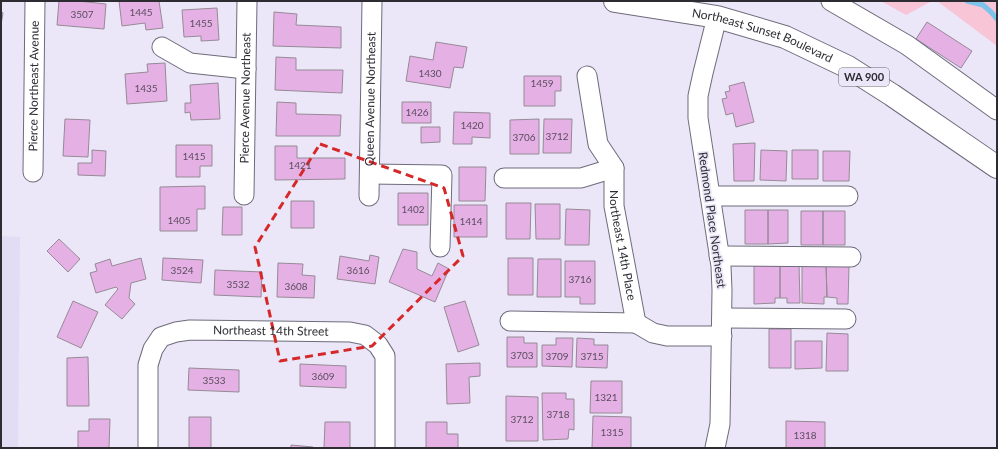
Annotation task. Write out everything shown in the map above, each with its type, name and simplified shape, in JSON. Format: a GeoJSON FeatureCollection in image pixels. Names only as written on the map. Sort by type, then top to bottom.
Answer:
{"type":"FeatureCollection","features":[{"type":"Feature","properties":{"kind":"main road","name":"Northeast Sunset Boulevard"},"geometry":{"type":"LineString","coordinates":[[628,2],[717,17],[785,37],[848,67],[892,95],[997,167]]}},
{"type":"Feature","properties":{"kind":"street","name":"Pierce Northeast Avenue"},"geometry":{"type":"LineString","coordinates":[[33,172],[35,1]]}},
{"type":"Feature","properties":{"kind":"street","name":"Pierce Avenue Northeast"},"geometry":{"type":"LineString","coordinates":[[244,194],[247,1]]}},
{"type":"Feature","properties":{"kind":"street","name":"Queen Avenue Northeast"},"geometry":{"type":"LineString","coordinates":[[369,196],[372,1]]}},
{"type":"Feature","properties":{"kind":"street"},"geometry":{"type":"LineString","coordinates":[[831,1],[907,45],[997,110]]}},
{"type":"Feature","properties":{"kind":"street","name":"Redmond Place Northeast"},"geometry":{"type":"LineString","coordinates":[[715,448],[720,424],[722,290],[719,256],[698,118],[698,96],[717,17]]}},
{"type":"Feature","properties":{"kind":"street"},"geometry":{"type":"LineString","coordinates":[[162,47],[190,63],[246,68]]}},
{"type":"Feature","properties":{"kind":"street"},"geometry":{"type":"LineString","coordinates":[[504,178],[581,178],[614,168],[598,144],[587,76]]}},
{"type":"Feature","properties":{"kind":"street","name":"Northeast 14th Place"},"geometry":{"type":"LineString","coordinates":[[614,168],[614,206],[636,323]]}},
{"type":"Feature","properties":{"kind":"street"},"geometry":{"type":"LineString","coordinates":[[370,174],[442,175],[440,247]]}},
{"type":"Feature","properties":{"kind":"street"},"geometry":{"type":"LineString","coordinates":[[710,196],[848,196]]}},
{"type":"Feature","properties":{"kind":"street"},"geometry":{"type":"LineString","coordinates":[[719,256],[851,257]]}},
{"type":"Feature","properties":{"kind":"street"},"geometry":{"type":"LineString","coordinates":[[510,321],[636,323],[653,333],[666,336],[722,327],[846,319]]}},
{"type":"Feature","properties":{"kind":"street","name":"Northeast 14th Street"},"geometry":{"type":"LineString","coordinates":[[148,448],[148,365],[153,349],[161,337],[176,332],[190,330],[350,332],[365,335],[378,344],[385,356],[386,448]]}},
{"type":"Feature","properties":{"kind":"highlighted area"},"geometry":{"type":"Polygon","coordinates":[[[320,144],[444,188],[463,256],[372,346],[280,361],[255,247],[320,144]]]}},
{"type":"Feature","properties":{"kind":"shaded area"},"geometry":{"type":"Polygon","coordinates":[[[881,1],[932,1],[906,15],[881,1]]]}},
{"type":"Feature","properties":{"kind":"shaded area"},"geometry":{"type":"Polygon","coordinates":[[[937,1],[997,1],[997,46],[937,1]]]}},
{"type":"Feature","properties":{"kind":"shaded area"},"geometry":{"type":"Polygon","coordinates":[[[1,236],[20,237],[18,448],[1,448],[1,236]]]}},
{"type":"Feature","properties":{"kind":"building"},"geometry":{"type":"Polygon","coordinates":[[[59,1],[78,1],[106,4],[104,29],[57,25],[59,1]]]}},
{"type":"Feature","properties":{"kind":"building"},"geometry":{"type":"Polygon","coordinates":[[[119,1],[159,1],[163,28],[146,30],[145,23],[122,26],[119,1]]]}},
{"type":"Feature","properties":{"kind":"building"},"geometry":{"type":"Polygon","coordinates":[[[217,8],[219,40],[201,41],[201,36],[184,37],[182,10],[217,8]]]}},
{"type":"Feature","properties":{"kind":"building"},"geometry":{"type":"Polygon","coordinates":[[[1,11],[3,13],[1,25],[1,11]]]}},
{"type":"Feature","properties":{"kind":"building"},"geometry":{"type":"Polygon","coordinates":[[[274,12],[297,14],[296,25],[341,27],[341,48],[273,46],[274,12]]]}},
{"type":"Feature","properties":{"kind":"building"},"geometry":{"type":"Polygon","coordinates":[[[927,22],[972,51],[961,68],[916,39],[927,22]]]}},
{"type":"Feature","properties":{"kind":"building"},"geometry":{"type":"Polygon","coordinates":[[[436,42],[467,47],[463,68],[454,67],[450,88],[406,81],[410,56],[433,60],[436,42]]]}},
{"type":"Feature","properties":{"kind":"building"},"geometry":{"type":"Polygon","coordinates":[[[276,57],[296,58],[296,70],[343,70],[342,93],[275,90],[276,57]]]}},
{"type":"Feature","properties":{"kind":"building"},"geometry":{"type":"Polygon","coordinates":[[[165,63],[167,101],[127,104],[125,74],[148,72],[147,64],[165,63]]]}},
{"type":"Feature","properties":{"kind":"building"},"geometry":{"type":"Polygon","coordinates":[[[524,76],[561,76],[561,91],[555,91],[555,106],[524,106],[524,76]]]}},
{"type":"Feature","properties":{"kind":"building"},"geometry":{"type":"Polygon","coordinates":[[[744,82],[754,122],[736,127],[733,113],[726,115],[722,99],[727,98],[725,92],[730,91],[729,86],[744,82]]]}},
{"type":"Feature","properties":{"kind":"building"},"geometry":{"type":"Polygon","coordinates":[[[218,83],[220,119],[191,120],[190,112],[185,113],[185,103],[191,103],[190,85],[218,83]]]}},
{"type":"Feature","properties":{"kind":"building"},"geometry":{"type":"Polygon","coordinates":[[[277,102],[296,103],[296,114],[341,115],[340,136],[276,136],[277,102]]]}},
{"type":"Feature","properties":{"kind":"building"},"geometry":{"type":"Polygon","coordinates":[[[402,102],[431,102],[431,123],[402,123],[402,102]]]}},
{"type":"Feature","properties":{"kind":"building"},"geometry":{"type":"Polygon","coordinates":[[[454,112],[490,113],[490,138],[472,137],[472,144],[453,144],[454,112]]]}},
{"type":"Feature","properties":{"kind":"building"},"geometry":{"type":"Polygon","coordinates":[[[65,119],[90,120],[88,157],[63,156],[65,119]]]}},
{"type":"Feature","properties":{"kind":"building"},"geometry":{"type":"Polygon","coordinates":[[[539,119],[539,154],[510,154],[510,120],[539,119]]]}},
{"type":"Feature","properties":{"kind":"building"},"geometry":{"type":"Polygon","coordinates":[[[544,119],[572,119],[571,153],[543,153],[544,119]]]}},
{"type":"Feature","properties":{"kind":"building"},"geometry":{"type":"Polygon","coordinates":[[[421,127],[440,127],[440,142],[421,143],[421,127]]]}},
{"type":"Feature","properties":{"kind":"building"},"geometry":{"type":"Polygon","coordinates":[[[755,143],[754,181],[734,181],[733,144],[755,143]]]}},
{"type":"Feature","properties":{"kind":"building"},"geometry":{"type":"Polygon","coordinates":[[[176,145],[212,145],[212,166],[200,166],[200,177],[176,177],[176,145]]]}},
{"type":"Feature","properties":{"kind":"building"},"geometry":{"type":"Polygon","coordinates":[[[275,146],[297,146],[297,158],[345,158],[345,179],[275,180],[275,146]]]}},
{"type":"Feature","properties":{"kind":"building"},"geometry":{"type":"Polygon","coordinates":[[[92,150],[106,151],[105,176],[78,175],[78,163],[92,163],[92,150]]]}},
{"type":"Feature","properties":{"kind":"building"},"geometry":{"type":"Polygon","coordinates":[[[761,150],[787,151],[786,181],[760,180],[761,150]]]}},
{"type":"Feature","properties":{"kind":"building"},"geometry":{"type":"Polygon","coordinates":[[[792,150],[818,150],[818,179],[792,179],[792,150]]]}},
{"type":"Feature","properties":{"kind":"building"},"geometry":{"type":"Polygon","coordinates":[[[823,151],[850,151],[849,181],[823,181],[823,151]]]}},
{"type":"Feature","properties":{"kind":"building"},"geometry":{"type":"Polygon","coordinates":[[[459,167],[486,167],[485,201],[459,201],[459,167]]]}},
{"type":"Feature","properties":{"kind":"building"},"geometry":{"type":"Polygon","coordinates":[[[205,186],[205,209],[197,209],[197,231],[160,231],[160,187],[205,186]]]}},
{"type":"Feature","properties":{"kind":"building"},"geometry":{"type":"Polygon","coordinates":[[[398,193],[428,193],[428,225],[398,225],[398,193]]]}},
{"type":"Feature","properties":{"kind":"building"},"geometry":{"type":"Polygon","coordinates":[[[291,201],[314,201],[314,228],[291,228],[291,201]]]}},
{"type":"Feature","properties":{"kind":"building"},"geometry":{"type":"Polygon","coordinates":[[[506,203],[531,203],[530,239],[506,239],[506,203]]]}},
{"type":"Feature","properties":{"kind":"building"},"geometry":{"type":"Polygon","coordinates":[[[535,204],[560,204],[560,239],[536,239],[535,204]]]}},
{"type":"Feature","properties":{"kind":"building"},"geometry":{"type":"Polygon","coordinates":[[[454,205],[487,205],[487,237],[454,237],[454,205]]]}},
{"type":"Feature","properties":{"kind":"building"},"geometry":{"type":"Polygon","coordinates":[[[223,207],[242,207],[242,235],[222,235],[223,207]]]}},
{"type":"Feature","properties":{"kind":"building"},"geometry":{"type":"Polygon","coordinates":[[[566,209],[590,210],[589,245],[565,245],[566,209]]]}},
{"type":"Feature","properties":{"kind":"building"},"geometry":{"type":"Polygon","coordinates":[[[745,210],[768,210],[768,244],[745,244],[745,210]]]}},
{"type":"Feature","properties":{"kind":"building"},"geometry":{"type":"Polygon","coordinates":[[[768,210],[788,210],[788,243],[768,244],[768,210]]]}},
{"type":"Feature","properties":{"kind":"building"},"geometry":{"type":"Polygon","coordinates":[[[801,211],[823,211],[823,245],[801,245],[801,211]]]}},
{"type":"Feature","properties":{"kind":"building"},"geometry":{"type":"Polygon","coordinates":[[[823,211],[845,211],[845,245],[823,245],[823,211]]]}},
{"type":"Feature","properties":{"kind":"building"},"geometry":{"type":"Polygon","coordinates":[[[59,239],[80,259],[68,272],[47,251],[59,239]]]}},
{"type":"Feature","properties":{"kind":"building"},"geometry":{"type":"Polygon","coordinates":[[[403,249],[417,252],[417,269],[432,276],[438,263],[449,269],[435,302],[389,282],[403,249]]]}},
{"type":"Feature","properties":{"kind":"building"},"geometry":{"type":"Polygon","coordinates":[[[370,255],[379,257],[375,284],[337,279],[340,256],[369,261],[370,255]]]}},
{"type":"Feature","properties":{"kind":"building"},"geometry":{"type":"Polygon","coordinates":[[[141,258],[146,279],[131,283],[129,298],[135,304],[122,319],[105,305],[118,289],[116,287],[96,293],[90,273],[97,271],[95,264],[110,259],[112,266],[141,258]]]}},
{"type":"Feature","properties":{"kind":"building"},"geometry":{"type":"Polygon","coordinates":[[[163,258],[203,260],[201,283],[162,280],[163,258]]]}},
{"type":"Feature","properties":{"kind":"building"},"geometry":{"type":"Polygon","coordinates":[[[508,258],[533,258],[533,295],[508,295],[508,258]]]}},
{"type":"Feature","properties":{"kind":"building"},"geometry":{"type":"Polygon","coordinates":[[[538,259],[561,259],[561,297],[537,297],[538,259]]]}},
{"type":"Feature","properties":{"kind":"building"},"geometry":{"type":"Polygon","coordinates":[[[565,261],[595,261],[595,304],[580,304],[580,297],[565,297],[565,261]]]}},
{"type":"Feature","properties":{"kind":"building"},"geometry":{"type":"Polygon","coordinates":[[[278,263],[303,264],[302,275],[315,276],[314,298],[277,297],[278,263]]]}},
{"type":"Feature","properties":{"kind":"building"},"geometry":{"type":"Polygon","coordinates":[[[780,264],[780,298],[775,298],[775,303],[754,304],[754,265],[780,264]]]}},
{"type":"Feature","properties":{"kind":"building"},"geometry":{"type":"Polygon","coordinates":[[[780,264],[799,264],[800,303],[787,303],[787,298],[780,298],[780,264]]]}},
{"type":"Feature","properties":{"kind":"building"},"geometry":{"type":"Polygon","coordinates":[[[802,265],[826,265],[827,297],[824,297],[824,304],[802,303],[802,265]]]}},
{"type":"Feature","properties":{"kind":"building"},"geometry":{"type":"Polygon","coordinates":[[[826,265],[849,265],[848,304],[837,304],[837,298],[827,297],[826,265]]]}},
{"type":"Feature","properties":{"kind":"building"},"geometry":{"type":"Polygon","coordinates":[[[215,270],[262,272],[261,297],[214,295],[215,270]]]}},
{"type":"Feature","properties":{"kind":"building"},"geometry":{"type":"Polygon","coordinates":[[[73,301],[98,312],[81,348],[57,337],[73,301]]]}},
{"type":"Feature","properties":{"kind":"building"},"geometry":{"type":"Polygon","coordinates":[[[465,301],[479,345],[458,352],[444,307],[465,301]]]}},
{"type":"Feature","properties":{"kind":"building"},"geometry":{"type":"Polygon","coordinates":[[[769,329],[791,329],[791,368],[769,368],[769,329]]]}},
{"type":"Feature","properties":{"kind":"building"},"geometry":{"type":"Polygon","coordinates":[[[827,333],[848,334],[848,371],[826,371],[827,333]]]}},
{"type":"Feature","properties":{"kind":"building"},"geometry":{"type":"Polygon","coordinates":[[[507,337],[524,337],[524,343],[537,343],[537,367],[507,367],[507,337]]]}},
{"type":"Feature","properties":{"kind":"building"},"geometry":{"type":"Polygon","coordinates":[[[556,338],[573,338],[572,367],[542,366],[542,345],[556,345],[556,338]]]}},
{"type":"Feature","properties":{"kind":"building"},"geometry":{"type":"Polygon","coordinates":[[[577,338],[594,339],[594,345],[608,345],[607,368],[576,367],[577,338]]]}},
{"type":"Feature","properties":{"kind":"building"},"geometry":{"type":"Polygon","coordinates":[[[795,341],[822,341],[822,368],[795,369],[795,341]]]}},
{"type":"Feature","properties":{"kind":"building"},"geometry":{"type":"Polygon","coordinates":[[[88,357],[89,406],[67,406],[67,358],[88,357]]]}},
{"type":"Feature","properties":{"kind":"building"},"geometry":{"type":"Polygon","coordinates":[[[480,363],[480,376],[469,377],[470,403],[447,404],[446,364],[480,363]]]}},
{"type":"Feature","properties":{"kind":"building"},"geometry":{"type":"Polygon","coordinates":[[[300,364],[346,366],[346,388],[300,386],[300,364]]]}},
{"type":"Feature","properties":{"kind":"building"},"geometry":{"type":"Polygon","coordinates":[[[189,368],[239,370],[239,392],[188,390],[189,368]]]}},
{"type":"Feature","properties":{"kind":"building"},"geometry":{"type":"Polygon","coordinates":[[[591,381],[622,381],[622,413],[590,413],[591,381]]]}},
{"type":"Feature","properties":{"kind":"building"},"geometry":{"type":"Polygon","coordinates":[[[542,393],[566,393],[566,399],[574,399],[574,430],[569,429],[568,439],[543,440],[542,393]]]}},
{"type":"Feature","properties":{"kind":"building"},"geometry":{"type":"Polygon","coordinates":[[[506,396],[538,397],[538,441],[506,441],[506,396]]]}},
{"type":"Feature","properties":{"kind":"building"},"geometry":{"type":"Polygon","coordinates":[[[593,416],[631,417],[631,448],[592,448],[593,416]]]}},
{"type":"Feature","properties":{"kind":"building"},"geometry":{"type":"Polygon","coordinates":[[[189,417],[211,417],[211,448],[189,448],[189,417]]]}},
{"type":"Feature","properties":{"kind":"building"},"geometry":{"type":"Polygon","coordinates":[[[89,419],[110,419],[109,448],[78,448],[78,431],[89,431],[89,419]]]}},
{"type":"Feature","properties":{"kind":"building"},"geometry":{"type":"Polygon","coordinates":[[[786,421],[825,422],[825,448],[786,448],[786,421]]]}},
{"type":"Feature","properties":{"kind":"building"},"geometry":{"type":"Polygon","coordinates":[[[325,422],[350,422],[350,448],[324,448],[325,422]]]}},
{"type":"Feature","properties":{"kind":"building"},"geometry":{"type":"Polygon","coordinates":[[[426,422],[447,422],[447,434],[458,434],[458,448],[426,448],[426,422]]]}},
{"type":"Feature","properties":{"kind":"building"},"geometry":{"type":"Polygon","coordinates":[[[291,445],[313,447],[313,448],[291,448],[291,445]]]}},
{"type":"Feature","properties":{"kind":"waterway"},"geometry":{"type":"LineString","coordinates":[[967,1],[983,5],[997,19]]}}]}
